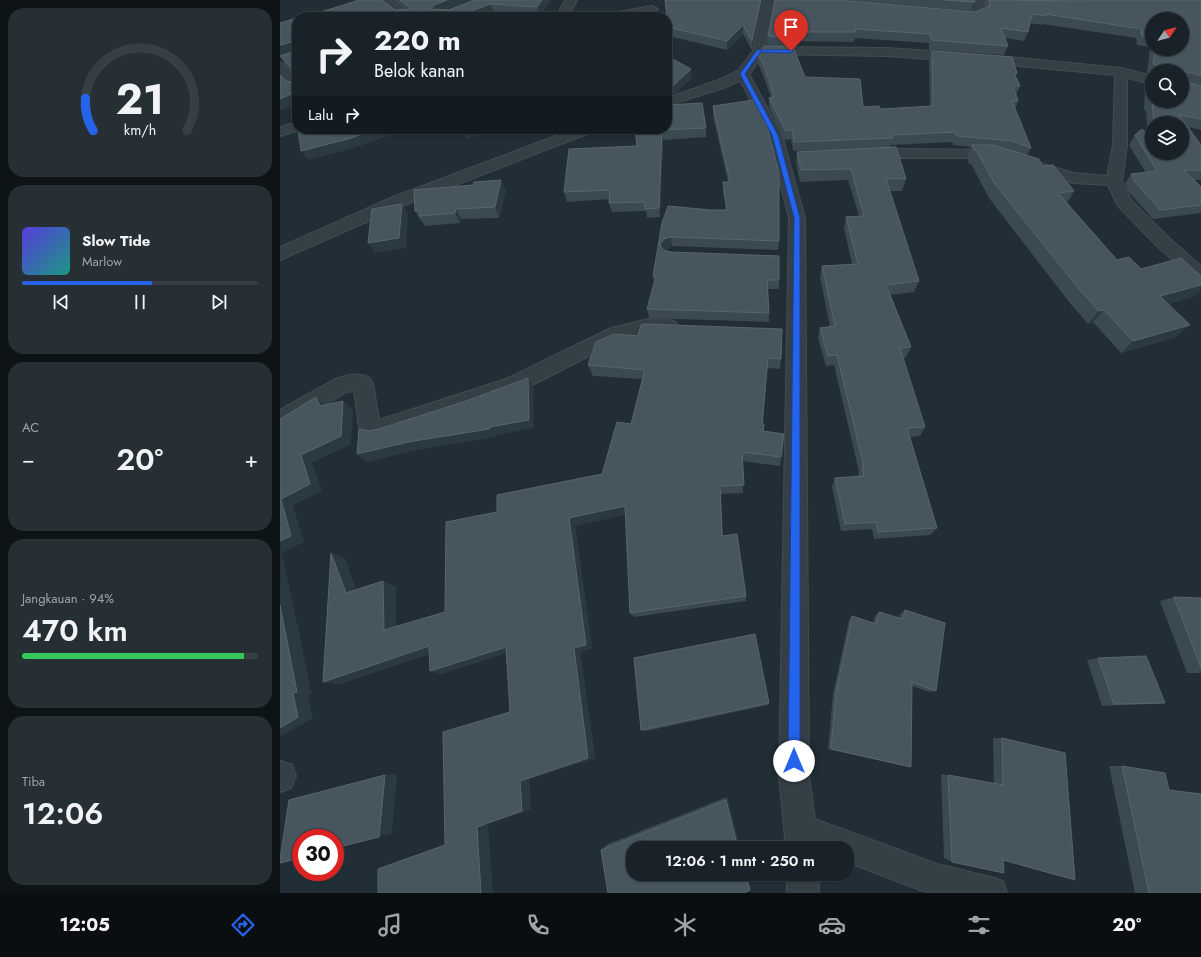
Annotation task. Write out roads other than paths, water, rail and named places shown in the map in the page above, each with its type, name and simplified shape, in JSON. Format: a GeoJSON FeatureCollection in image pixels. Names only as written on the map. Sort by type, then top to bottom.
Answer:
{"type":"FeatureCollection","features":[{"type":"Feature","properties":{"kind":"street"},"geometry":{"type":"LineString","coordinates":[[383,0],[400,12]]}},
{"type":"Feature","properties":{"kind":"street"},"geometry":{"type":"LineString","coordinates":[[565,12],[571,0]]}},
{"type":"Feature","properties":{"kind":"street"},"geometry":{"type":"LineString","coordinates":[[672,100],[721,84],[743,74],[759,51],[769,0]]}},
{"type":"Feature","properties":{"kind":"street"},"geometry":{"type":"LineString","coordinates":[[941,14],[972,17],[978,16],[980,14],[977,0]]}},
{"type":"Feature","properties":{"kind":"street"},"geometry":{"type":"LineString","coordinates":[[636,12],[652,9]]}},
{"type":"Feature","properties":{"kind":"street"},"geometry":{"type":"LineString","coordinates":[[759,51],[887,52],[997,60],[1121,72],[1145,78]]}},
{"type":"Feature","properties":{"kind":"street"},"geometry":{"type":"LineString","coordinates":[[280,67],[292,80]]}},
{"type":"Feature","properties":{"kind":"street"},"geometry":{"type":"LineString","coordinates":[[1121,72],[1120,145],[1114,181],[1124,202],[1163,242],[1201,276]]}},
{"type":"Feature","properties":{"kind":"street"},"geometry":{"type":"LineString","coordinates":[[743,74],[775,135],[790,157],[797,218],[788,258],[788,332],[797,422],[794,776],[802,839],[937,880],[991,893]]}},
{"type":"Feature","properties":{"kind":"street"},"geometry":{"type":"LineString","coordinates":[[280,132],[292,128]]}},
{"type":"Feature","properties":{"kind":"street"},"geometry":{"type":"LineString","coordinates":[[280,254],[399,201],[574,134]]}},
{"type":"Feature","properties":{"kind":"street"},"geometry":{"type":"LineString","coordinates":[[853,155],[901,153],[988,153],[1003,155],[1040,169],[1074,178],[1114,181]]}},
{"type":"Feature","properties":{"kind":"street"},"geometry":{"type":"LineString","coordinates":[[280,421],[342,385],[359,382],[363,384],[370,427],[378,429],[513,385],[618,333],[648,326],[687,328]]}},
{"type":"Feature","properties":{"kind":"street"},"geometry":{"type":"LineString","coordinates":[[803,881],[803,893]]}}]}
